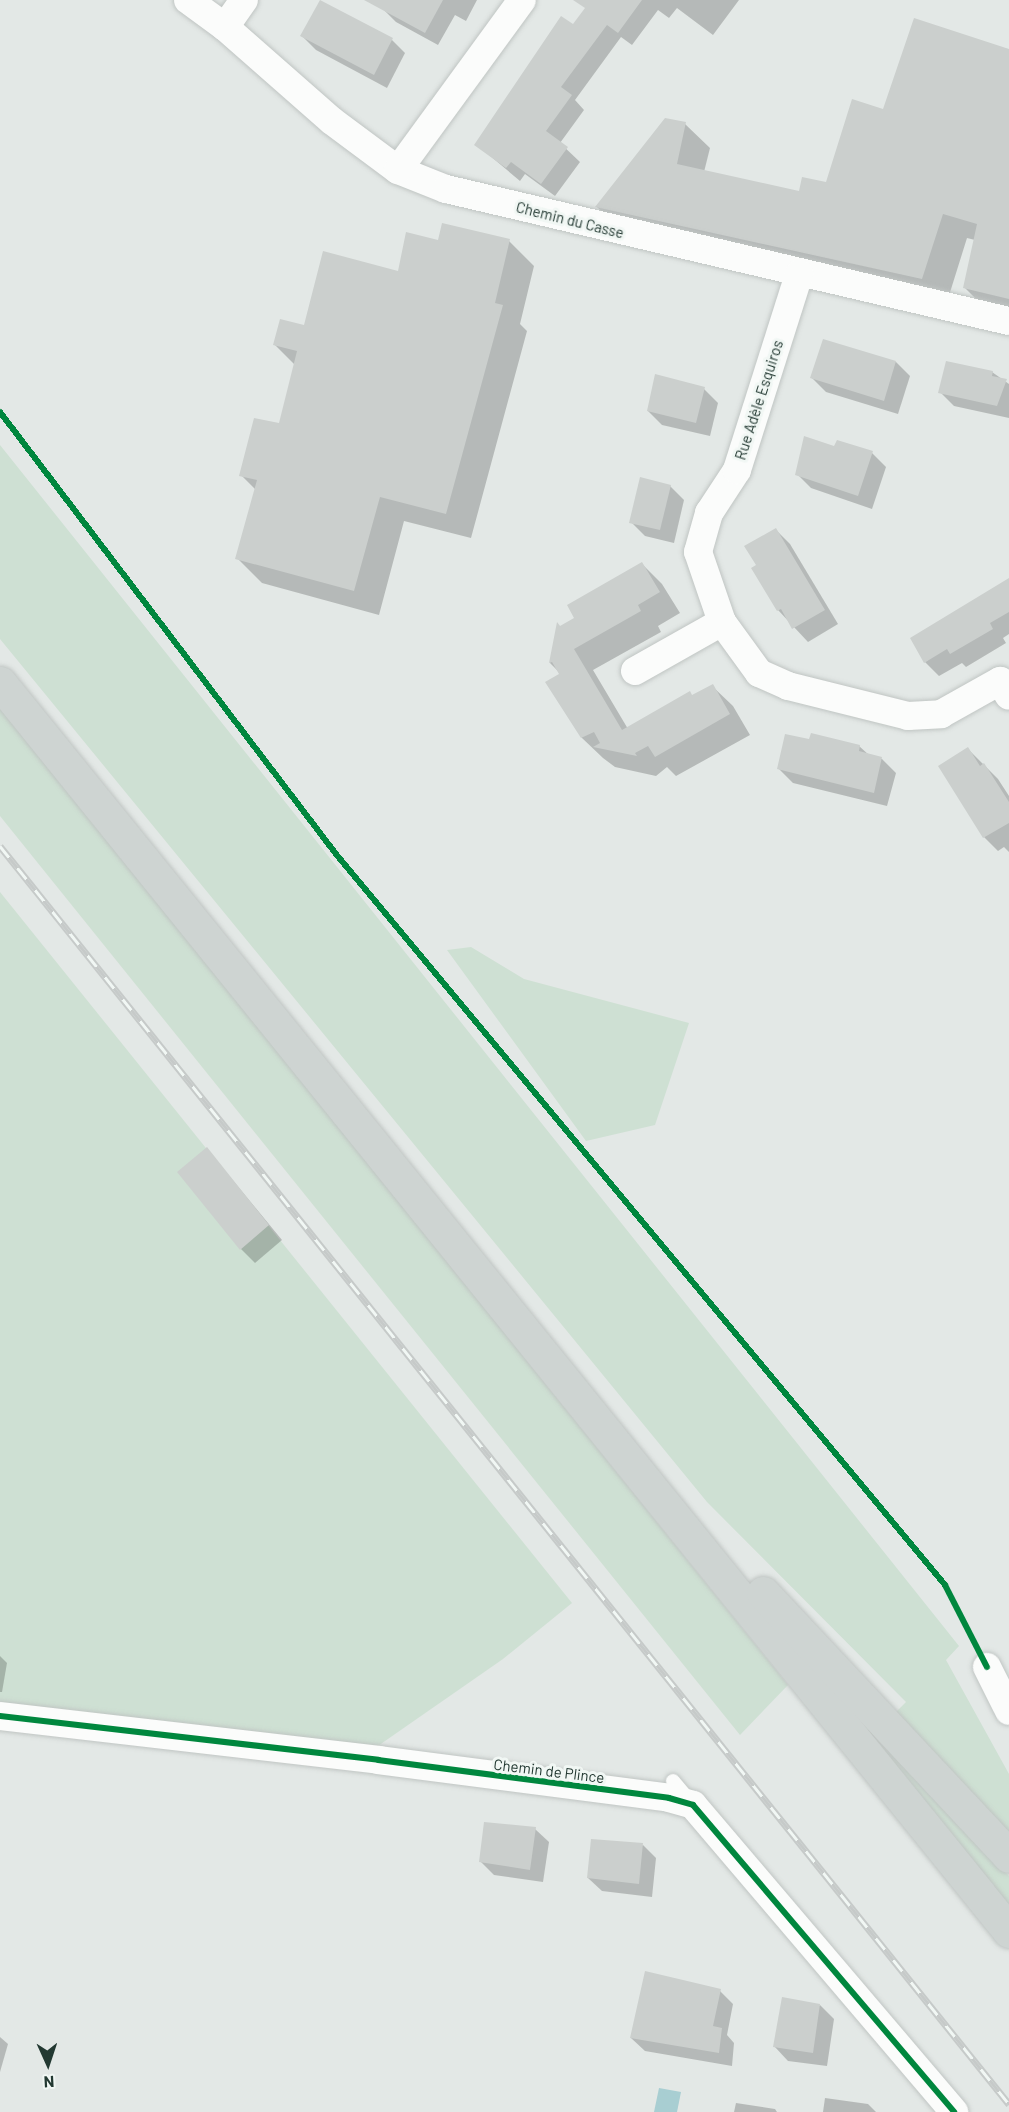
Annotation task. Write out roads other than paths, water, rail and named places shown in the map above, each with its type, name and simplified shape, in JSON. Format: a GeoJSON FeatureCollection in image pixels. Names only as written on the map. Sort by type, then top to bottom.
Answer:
{"type":"FeatureCollection","features":[{"type":"Feature","properties":{"kind":"main road"},"geometry":{"type":"LineString","coordinates":[[0,683],[585,1403],[1009,1930]]}},
{"type":"Feature","properties":{"kind":"main road"},"geometry":{"type":"LineString","coordinates":[[585,1403],[1009,1856]]}},
{"type":"Feature","properties":{"kind":"street","name":"Chemin du Casse"},"geometry":{"type":"LineString","coordinates":[[188,0],[225,27],[332,120],[398,170],[446,189],[799,274],[1009,321]]}},
{"type":"Feature","properties":{"kind":"street"},"geometry":{"type":"LineString","coordinates":[[225,27],[244,0]]}},
{"type":"Feature","properties":{"kind":"street"},"geometry":{"type":"LineString","coordinates":[[398,170],[522,0]]}},
{"type":"Feature","properties":{"kind":"street","name":"Rue Adèle Esquiros"},"geometry":{"type":"LineString","coordinates":[[799,274],[737,470],[709,513],[698,552],[704,579],[723,622],[759,673],[788,686],[908,716],[940,714],[1006,683]]}},
{"type":"Feature","properties":{"kind":"street"},"geometry":{"type":"LineString","coordinates":[[635,671],[723,622]]}},
{"type":"Feature","properties":{"kind":"street"},"geometry":{"type":"LineString","coordinates":[[987,1667],[1009,1711]]}},
{"type":"Feature","properties":{"kind":"street","name":"Chemin de Plince"},"geometry":{"type":"LineString","coordinates":[[0,1718],[520,1774],[669,1798],[693,1805]]}},
{"type":"Feature","properties":{"kind":"street"},"geometry":{"type":"LineString","coordinates":[[693,1805],[954,2112]]}},
{"type":"Feature","properties":{"kind":"lane"},"geometry":{"type":"LineString","coordinates":[[673,1781],[693,1805]]}},
{"type":"Feature","properties":{"kind":"water"},"geometry":{"type":"Polygon","coordinates":[[[659,2088],[681,2092],[677,2112],[654,2112],[659,2088]]]}},
{"type":"Feature","properties":{"kind":"railway"},"geometry":{"type":"LineString","coordinates":[[0,846],[1009,2104]]}}]}
